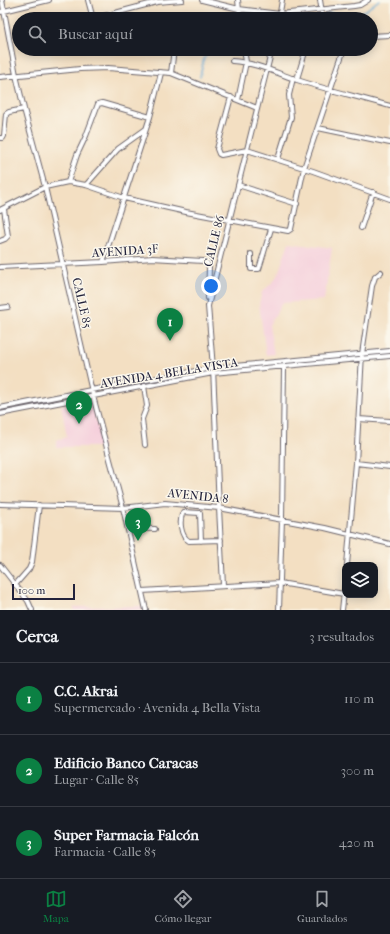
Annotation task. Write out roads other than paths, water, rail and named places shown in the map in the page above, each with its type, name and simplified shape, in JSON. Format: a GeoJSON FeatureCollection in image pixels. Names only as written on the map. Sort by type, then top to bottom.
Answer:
{"type":"FeatureCollection","features":[{"type":"Feature","properties":{"kind":"street","name":"CALLE 85"},"geometry":{"type":"LineString","coordinates":[[2,0],[2,12],[24,109],[63,264],[93,396],[128,528],[146,610]]}},
{"type":"Feature","properties":{"kind":"street"},"geometry":{"type":"LineString","coordinates":[[2,12],[49,0]]}},
{"type":"Feature","properties":{"kind":"street"},"geometry":{"type":"LineString","coordinates":[[88,0],[91,12]]}},
{"type":"Feature","properties":{"kind":"street"},"geometry":{"type":"LineString","coordinates":[[119,12],[157,2],[182,0]]}},
{"type":"Feature","properties":{"kind":"street"},"geometry":{"type":"LineString","coordinates":[[202,0],[238,9],[263,12]]}},
{"type":"Feature","properties":{"kind":"street"},"geometry":{"type":"LineString","coordinates":[[238,0],[239,12]]}},
{"type":"Feature","properties":{"kind":"street"},"geometry":{"type":"LineString","coordinates":[[280,12],[282,0]]}},
{"type":"Feature","properties":{"kind":"street"},"geometry":{"type":"LineString","coordinates":[[320,0],[321,10]]}},
{"type":"Feature","properties":{"kind":"street"},"geometry":{"type":"LineString","coordinates":[[300,12],[360,5],[368,0]]}},
{"type":"Feature","properties":{"kind":"street"},"geometry":{"type":"LineString","coordinates":[[378,36],[390,35]]}},
{"type":"Feature","properties":{"kind":"street"},"geometry":{"type":"LineString","coordinates":[[171,73],[173,56]]}},
{"type":"Feature","properties":{"kind":"street"},"geometry":{"type":"LineString","coordinates":[[238,100],[246,62],[245,56]]}},
{"type":"Feature","properties":{"kind":"street","name":"CALLE 86"},"geometry":{"type":"LineString","coordinates":[[223,585],[213,374],[214,368],[208,306],[270,56]]}},
{"type":"Feature","properties":{"kind":"street"},"geometry":{"type":"LineString","coordinates":[[278,159],[290,117],[289,95],[303,56]]}},
{"type":"Feature","properties":{"kind":"street"},"geometry":{"type":"LineString","coordinates":[[0,241],[8,236],[1,210],[44,187],[68,182],[124,198],[186,212],[286,232],[290,230],[304,168],[342,56]]}},
{"type":"Feature","properties":{"kind":"street"},"geometry":{"type":"LineString","coordinates":[[232,61],[246,62],[330,90],[390,106]]}},
{"type":"Feature","properties":{"kind":"street"},"geometry":{"type":"LineString","coordinates":[[0,76],[108,68],[171,73],[257,108]]}},
{"type":"Feature","properties":{"kind":"street"},"geometry":{"type":"LineString","coordinates":[[103,262],[150,117],[161,73]]}},
{"type":"Feature","properties":{"kind":"street"},"geometry":{"type":"LineString","coordinates":[[231,97],[217,149],[221,155],[247,150],[278,159],[390,199]]}},
{"type":"Feature","properties":{"kind":"street"},"geometry":{"type":"LineString","coordinates":[[68,182],[77,155],[98,104],[102,103],[150,117]]}},
{"type":"Feature","properties":{"kind":"street"},"geometry":{"type":"LineString","coordinates":[[0,138],[3,138],[4,136],[6,114],[24,109]]}},
{"type":"Feature","properties":{"kind":"street"},"geometry":{"type":"LineString","coordinates":[[318,128],[390,143]]}},
{"type":"Feature","properties":{"kind":"street"},"geometry":{"type":"LineString","coordinates":[[86,186],[118,149],[146,129]]}},
{"type":"Feature","properties":{"kind":"street"},"geometry":{"type":"LineString","coordinates":[[238,185],[296,204]]}},
{"type":"Feature","properties":{"kind":"street"},"geometry":{"type":"LineString","coordinates":[[361,228],[373,192]]}},
{"type":"Feature","properties":{"kind":"street"},"geometry":{"type":"LineString","coordinates":[[251,254],[251,269],[259,269],[271,229]]}},
{"type":"Feature","properties":{"kind":"street","name":"AVENIDA 3F"},"geometry":{"type":"LineString","coordinates":[[0,267],[161,258],[205,261],[209,267],[208,306]]}},
{"type":"Feature","properties":{"kind":"street"},"geometry":{"type":"LineString","coordinates":[[347,562],[356,463],[362,354],[372,286],[375,277],[381,272]]}},
{"type":"Feature","properties":{"kind":"street"},"geometry":{"type":"LineString","coordinates":[[0,308],[8,307]]}},
{"type":"Feature","properties":{"kind":"street","name":"AVENIDA 4 BELLA VISTA"},"geometry":{"type":"LineString","coordinates":[[0,408],[214,368],[390,351]]}},
{"type":"Feature","properties":{"kind":"street","name":"AVENIDA 4 BELLA VISTA"},"geometry":{"type":"LineString","coordinates":[[0,414],[213,374],[390,356]]}},
{"type":"Feature","properties":{"kind":"street"},"geometry":{"type":"LineString","coordinates":[[279,610],[284,367]]}},
{"type":"Feature","properties":{"kind":"street"},"geometry":{"type":"LineString","coordinates":[[144,386],[147,406],[142,419],[145,445]]}},
{"type":"Feature","properties":{"kind":"street"},"geometry":{"type":"LineString","coordinates":[[358,419],[390,421]]}},
{"type":"Feature","properties":{"kind":"street"},"geometry":{"type":"LineString","coordinates":[[356,463],[390,467]]}},
{"type":"Feature","properties":{"kind":"street","name":"AVENIDA 8"},"geometry":{"type":"LineString","coordinates":[[0,504],[123,508],[162,503],[219,508],[282,519],[390,544]]}},
{"type":"Feature","properties":{"kind":"street"},"geometry":{"type":"LineString","coordinates":[[15,585],[32,562],[39,505]]}},
{"type":"Feature","properties":{"kind":"street"},"geometry":{"type":"LineString","coordinates":[[201,540],[200,513],[183,512],[181,515],[182,530],[185,538],[189,541],[221,540]]}},
{"type":"Feature","properties":{"kind":"street"},"geometry":{"type":"LineString","coordinates":[[128,528],[155,529]]}},
{"type":"Feature","properties":{"kind":"street"},"geometry":{"type":"LineString","coordinates":[[0,565],[28,601],[32,610]]}},
{"type":"Feature","properties":{"kind":"street"},"geometry":{"type":"LineString","coordinates":[[142,591],[223,585],[280,583],[342,594]]}},
{"type":"Feature","properties":{"kind":"street"},"geometry":{"type":"LineString","coordinates":[[342,610],[344,598]]}},
{"type":"Feature","properties":{"kind":"waterway"},"geometry":{"type":"LineString","coordinates":[[361,12],[366,10],[379,0]]}},
{"type":"Feature","properties":{"kind":"waterway"},"geometry":{"type":"LineString","coordinates":[[200,77],[204,58],[206,56]]}},
{"type":"Feature","properties":{"kind":"place","name":"C.C. Akrai"},"geometry":{"type":"Point","coordinates":[170,341]}},
{"type":"Feature","properties":{"kind":"place","name":"Edificio Banco Caracas"},"geometry":{"type":"Point","coordinates":[79,424]}},
{"type":"Feature","properties":{"kind":"place","name":"Super Farmacia Falcón"},"geometry":{"type":"Point","coordinates":[138,541]}}]}
